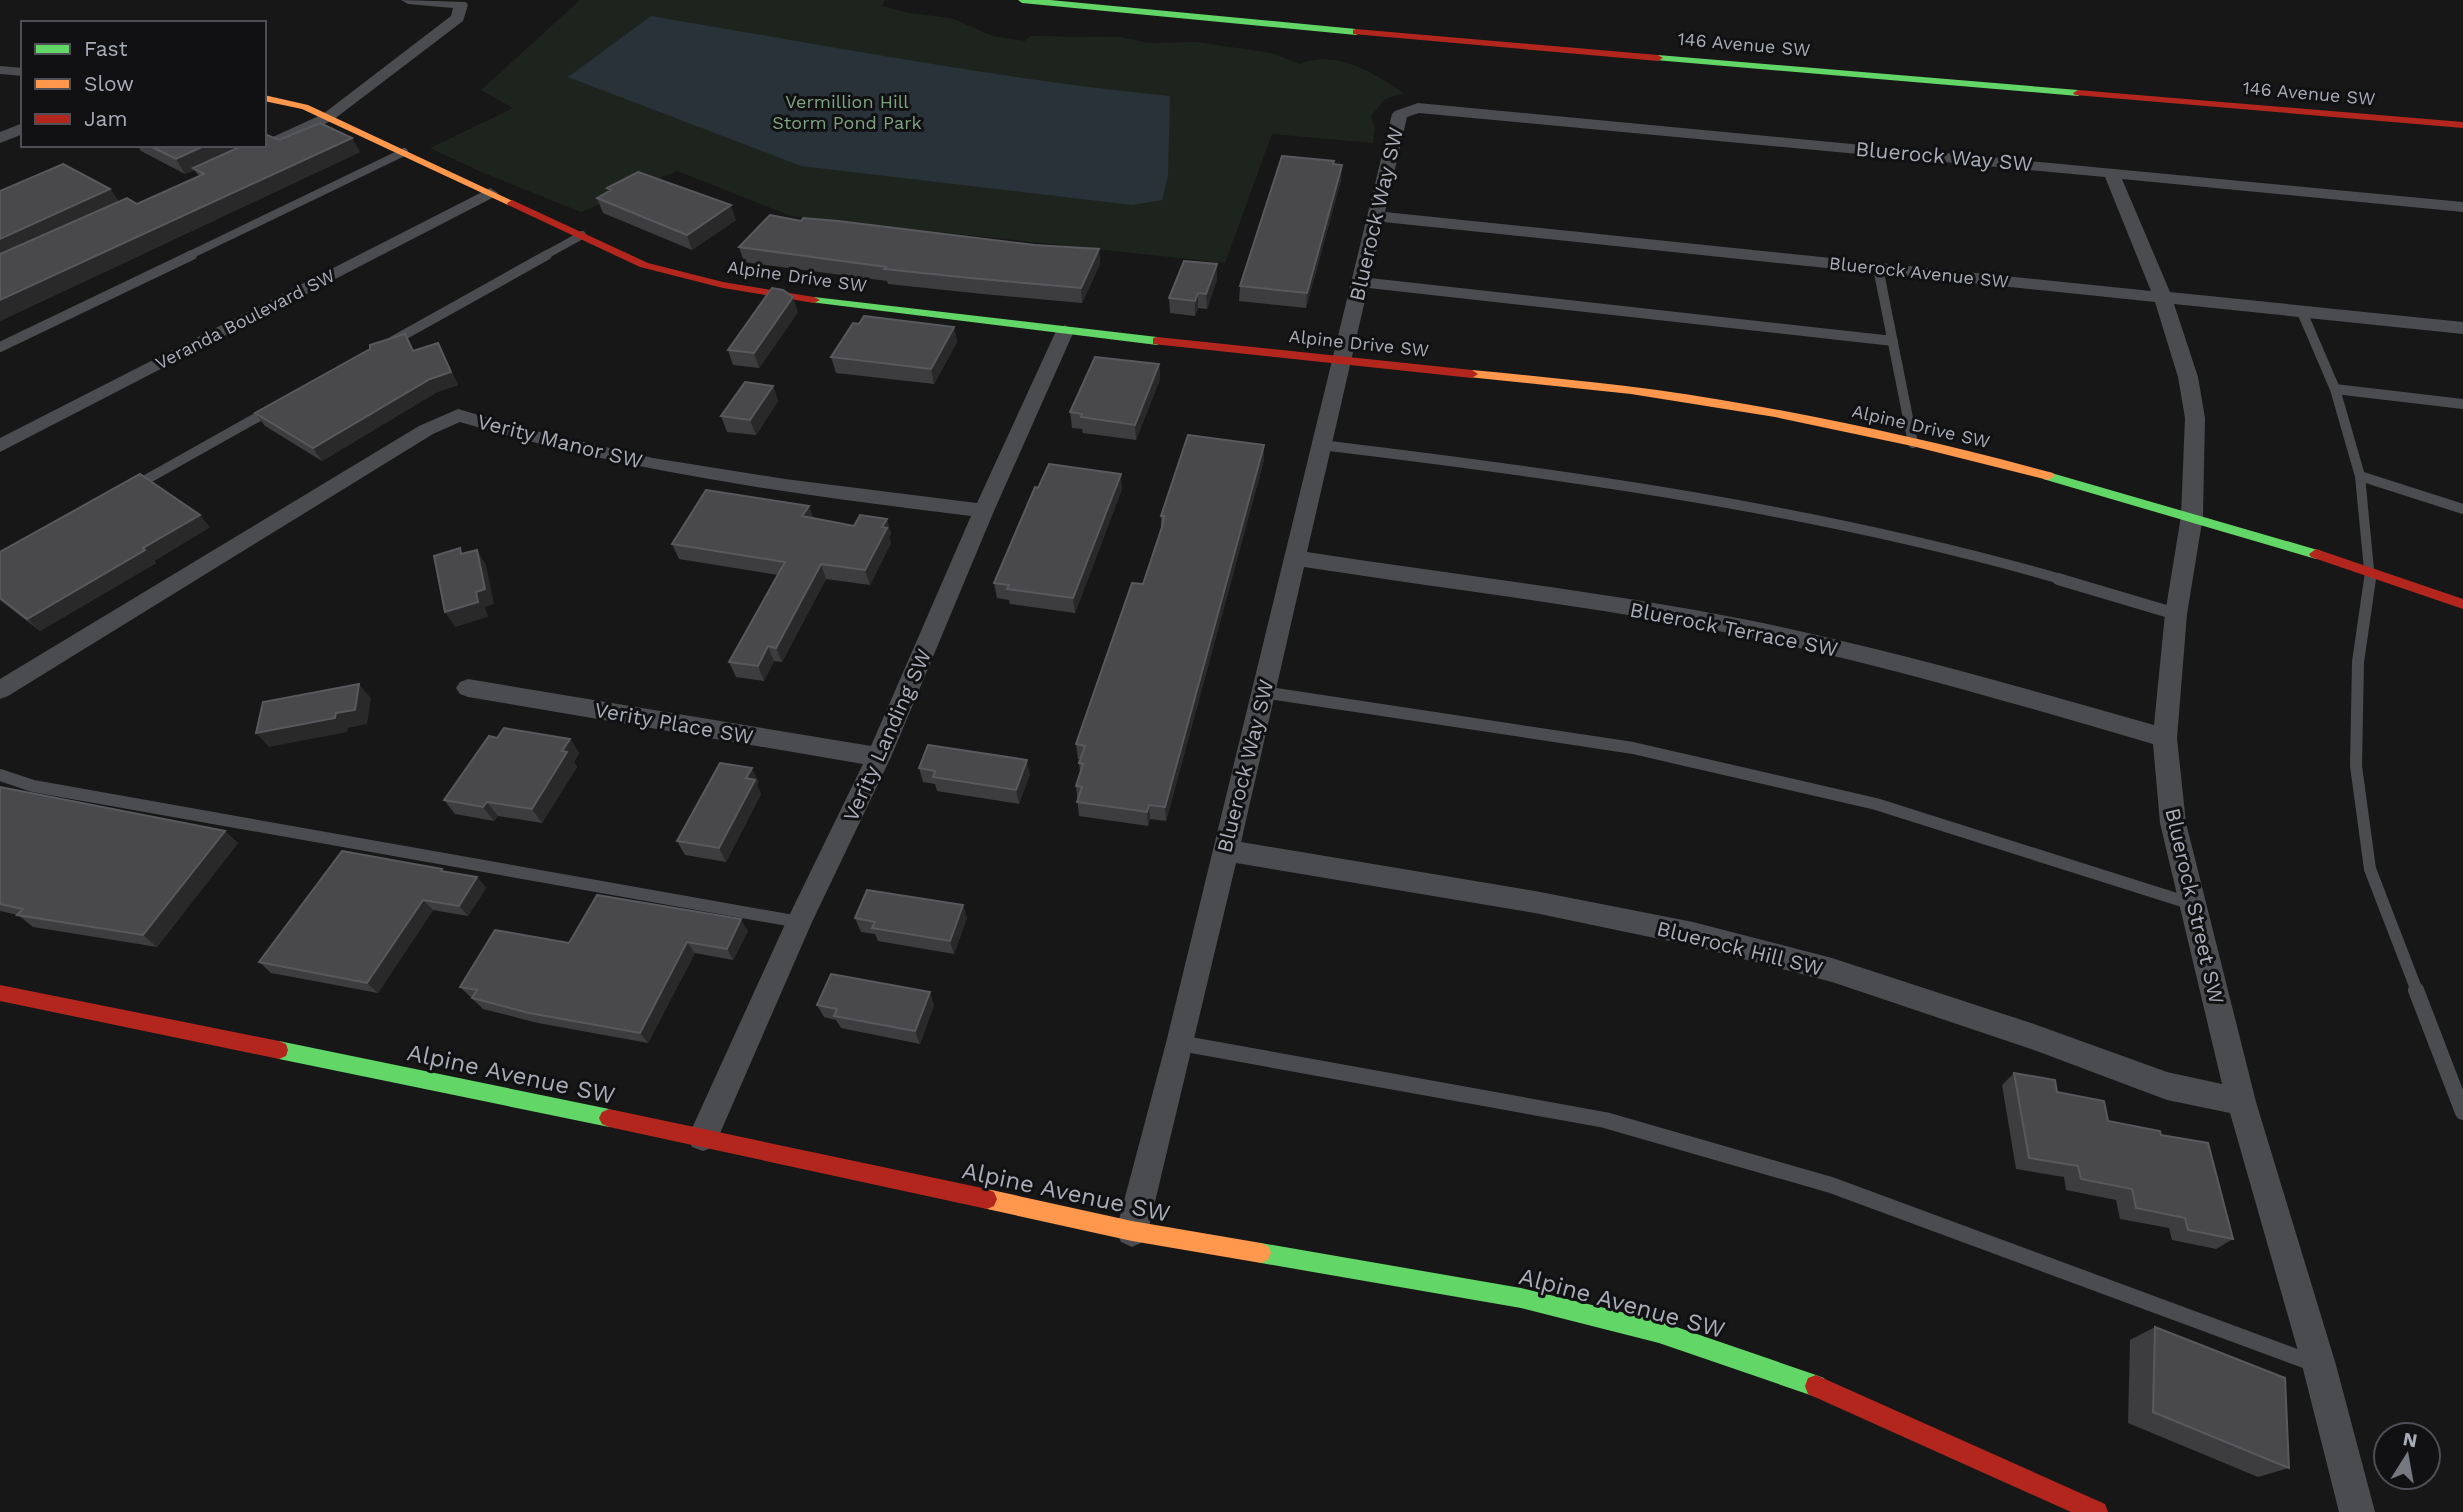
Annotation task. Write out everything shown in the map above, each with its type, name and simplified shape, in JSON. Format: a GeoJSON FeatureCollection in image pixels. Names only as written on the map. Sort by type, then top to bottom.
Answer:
{"type":"FeatureCollection","features":[{"type":"Feature","properties":{"kind":"street"},"geometry":{"type":"LineString","coordinates":[[266,146],[328,117],[458,18],[461,5],[408,0]]}},
{"type":"Feature","properties":{"kind":"street","name":"146 Avenue SW"},"geometry":{"type":"LineString","coordinates":[[1022,0],[1400,36],[2463,125]]}},
{"type":"Feature","properties":{"kind":"street"},"geometry":{"type":"LineString","coordinates":[[0,70],[21,72]]}},
{"type":"Feature","properties":{"kind":"street","name":"Alpine Drive SW"},"geometry":{"type":"LineString","coordinates":[[266,98],[305,107],[328,117],[644,265],[726,286],[1065,331],[1643,393],[1739,407],[1913,443],[2045,475],[2192,516],[2463,604]]}},
{"type":"Feature","properties":{"kind":"street","name":"Bluerock Way SW"},"geometry":{"type":"LineString","coordinates":[[1132,1231],[1180,1043],[1400,114],[1418,108],[1474,111],[2463,207]]}},
{"type":"Feature","properties":{"kind":"street"},"geometry":{"type":"LineString","coordinates":[[0,138],[21,129]]}},
{"type":"Feature","properties":{"kind":"street"},"geometry":{"type":"LineString","coordinates":[[228,164],[264,147]]}},
{"type":"Feature","properties":{"kind":"street","name":"Bluerock Street SW"},"geometry":{"type":"LineString","coordinates":[[2111,172],[2163,298],[2188,377],[2195,418],[2192,516],[2176,614],[2165,738],[2173,823],[2241,1102],[2319,1365],[2357,1512]]}},
{"type":"Feature","properties":{"kind":"street","name":"Veranda Boulevard SW"},"geometry":{"type":"LineString","coordinates":[[0,446],[490,193]]}},
{"type":"Feature","properties":{"kind":"street","name":"Bluerock Avenue SW"},"geometry":{"type":"LineString","coordinates":[[1376,216],[2463,328]]}},
{"type":"Feature","properties":{"kind":"street","name":"Verity Landing SW"},"geometry":{"type":"LineString","coordinates":[[703,1137],[799,922],[879,757],[984,511],[1065,331]]}},
{"type":"Feature","properties":{"kind":"street","name":"Verity Manor SW"},"geometry":{"type":"LineString","coordinates":[[0,690],[426,430],[458,415],[603,456],[795,488],[984,511]]}},
{"type":"Feature","properties":{"kind":"street","name":"Bluerock Terrace SW"},"geometry":{"type":"LineString","coordinates":[[1294,558],[1509,588],[1750,629],[1991,688],[2165,738]]}},
{"type":"Feature","properties":{"kind":"street","name":"Verity Place SW"},"geometry":{"type":"LineString","coordinates":[[468,688],[879,757]]}},
{"type":"Feature","properties":{"kind":"street","name":"Bluerock Hill SW"},"geometry":{"type":"LineString","coordinates":[[1225,850],[1535,902],[1693,934],[1844,974],[2034,1037],[2167,1086],[2241,1102]]}},
{"type":"Feature","properties":{"kind":"street","name":"Alpine Avenue SW"},"geometry":{"type":"LineString","coordinates":[[0,993],[703,1137],[1132,1231],[1521,1298],[1659,1332],[1810,1383],[2097,1512]]}},
{"type":"Feature","properties":{"kind":"lane"},"geometry":{"type":"LineString","coordinates":[[0,347],[404,152]]}},
{"type":"Feature","properties":{"kind":"lane"},"geometry":{"type":"LineString","coordinates":[[388,344],[582,235]]}},
{"type":"Feature","properties":{"kind":"lane"},"geometry":{"type":"LineString","coordinates":[[1878,268],[1913,443]]}},
{"type":"Feature","properties":{"kind":"lane"},"geometry":{"type":"LineString","coordinates":[[1360,282],[1893,341]]}},
{"type":"Feature","properties":{"kind":"lane"},"geometry":{"type":"LineString","coordinates":[[2302,312],[2335,389],[2360,476],[2371,572],[2358,662],[2357,766],[2370,869],[2463,1112]]}},
{"type":"Feature","properties":{"kind":"lane"},"geometry":{"type":"LineString","coordinates":[[2335,389],[2463,404]]}},
{"type":"Feature","properties":{"kind":"lane"},"geometry":{"type":"LineString","coordinates":[[121,494],[279,405]]}},
{"type":"Feature","properties":{"kind":"lane"},"geometry":{"type":"LineString","coordinates":[[1321,445],[1493,465],[1636,487],[1808,519],[2000,562],[2176,614]]}},
{"type":"Feature","properties":{"kind":"lane"},"geometry":{"type":"LineString","coordinates":[[2360,476],[2463,509]]}},
{"type":"Feature","properties":{"kind":"lane"},"geometry":{"type":"LineString","coordinates":[[1263,692],[1647,751],[1876,804],[2192,904]]}},
{"type":"Feature","properties":{"kind":"lane"},"geometry":{"type":"LineString","coordinates":[[0,775],[33,786],[799,922]]}},
{"type":"Feature","properties":{"kind":"lane"},"geometry":{"type":"LineString","coordinates":[[1180,1043],[1605,1120],[1832,1185],[2319,1365]]}},
{"type":"Feature","properties":{"kind":"green space","name":"Vermillion Hill Storm Pond Park"},"geometry":{"type":"Polygon","coordinates":[[[580,0],[885,0],[882,6],[909,13],[951,18],[993,36],[1025,41],[1030,36],[1120,37],[1148,43],[1196,42],[1272,53],[1300,64],[1314,60],[1341,61],[1367,71],[1404,93],[1385,99],[1371,116],[1375,129],[1373,143],[1272,134],[1225,263],[791,216],[677,171],[581,212],[430,148],[513,108],[481,90],[580,0]]]}},
{"type":"Feature","properties":{"kind":"shaded area"},"geometry":{"type":"Polygon","coordinates":[[[651,16],[975,71],[1170,96],[1168,176],[1162,200],[1132,205],[801,166],[568,77],[651,16]]]}},
{"type":"Feature","properties":{"kind":"building"},"geometry":{"type":"Polygon","coordinates":[[[320,123],[352,138],[0,300],[0,254],[127,198],[137,204],[204,174],[193,168],[240,147],[266,147],[266,135],[279,140],[320,123]]]}},
{"type":"Feature","properties":{"kind":"building"},"geometry":{"type":"Polygon","coordinates":[[[152,147],[202,147],[176,159],[152,147]]]}},
{"type":"Feature","properties":{"kind":"building"},"geometry":{"type":"Polygon","coordinates":[[[1282,156],[1334,161],[1333,164],[1342,165],[1307,293],[1240,286],[1282,156]]]}},
{"type":"Feature","properties":{"kind":"building"},"geometry":{"type":"Polygon","coordinates":[[[63,164],[110,189],[0,239],[0,191],[63,164]]]}},
{"type":"Feature","properties":{"kind":"building"},"geometry":{"type":"Polygon","coordinates":[[[638,172],[731,205],[687,235],[597,198],[611,190],[607,188],[638,172]]]}},
{"type":"Feature","properties":{"kind":"building"},"geometry":{"type":"Polygon","coordinates":[[[770,215],[801,221],[803,218],[838,221],[1035,245],[1099,249],[1081,288],[884,269],[886,267],[739,247],[770,215]]]}},
{"type":"Feature","properties":{"kind":"building"},"geometry":{"type":"Polygon","coordinates":[[[1184,261],[1217,264],[1206,294],[1198,293],[1195,301],[1169,298],[1184,261]]]}},
{"type":"Feature","properties":{"kind":"building"},"geometry":{"type":"Polygon","coordinates":[[[772,288],[783,290],[793,297],[754,353],[728,350],[772,288]]]}},
{"type":"Feature","properties":{"kind":"building"},"geometry":{"type":"Polygon","coordinates":[[[864,316],[954,327],[931,369],[831,357],[853,323],[859,324],[864,316]]]}},
{"type":"Feature","properties":{"kind":"building"},"geometry":{"type":"Polygon","coordinates":[[[405,334],[413,351],[438,343],[451,372],[430,379],[313,448],[255,413],[370,349],[370,345],[405,334]]]}},
{"type":"Feature","properties":{"kind":"building"},"geometry":{"type":"Polygon","coordinates":[[[1095,357],[1159,364],[1135,425],[1081,417],[1082,414],[1070,412],[1095,357]]]}},
{"type":"Feature","properties":{"kind":"building"},"geometry":{"type":"Polygon","coordinates":[[[745,382],[773,386],[750,420],[721,416],[745,382]]]}},
{"type":"Feature","properties":{"kind":"building"},"geometry":{"type":"Polygon","coordinates":[[[1188,435],[1264,445],[1165,807],[1149,805],[1147,812],[1077,802],[1082,787],[1076,786],[1083,764],[1079,763],[1085,746],[1076,744],[1132,583],[1143,584],[1162,527],[1164,516],[1161,516],[1188,435]]]}},
{"type":"Feature","properties":{"kind":"building"},"geometry":{"type":"Polygon","coordinates":[[[1049,464],[1121,474],[1073,598],[1007,589],[1009,585],[994,583],[1035,487],[1038,488],[1049,464]]]}},
{"type":"Feature","properties":{"kind":"building"},"geometry":{"type":"Polygon","coordinates":[[[140,474],[200,515],[27,619],[0,598],[0,552],[140,474]]]}},
{"type":"Feature","properties":{"kind":"building"},"geometry":{"type":"Polygon","coordinates":[[[706,490],[809,506],[802,516],[854,526],[860,515],[887,519],[882,527],[887,528],[865,570],[821,564],[776,648],[768,646],[758,666],[729,662],[785,562],[672,544],[706,490]]]}},
{"type":"Feature","properties":{"kind":"building"},"geometry":{"type":"Polygon","coordinates":[[[460,548],[461,554],[477,550],[485,589],[476,592],[478,602],[445,612],[434,556],[460,548]]]}},
{"type":"Feature","properties":{"kind":"building"},"geometry":{"type":"Polygon","coordinates":[[[359,684],[355,710],[336,713],[335,718],[256,733],[263,702],[359,684]]]}},
{"type":"Feature","properties":{"kind":"building"},"geometry":{"type":"Polygon","coordinates":[[[504,728],[570,739],[562,751],[567,752],[532,809],[487,802],[483,807],[444,800],[489,736],[497,738],[504,728]]]}},
{"type":"Feature","properties":{"kind":"building"},"geometry":{"type":"Polygon","coordinates":[[[928,745],[1027,760],[1016,790],[933,777],[935,771],[919,768],[928,745]]]}},
{"type":"Feature","properties":{"kind":"building"},"geometry":{"type":"Polygon","coordinates":[[[720,763],[752,768],[746,778],[755,780],[719,848],[677,841],[720,763]]]}},
{"type":"Feature","properties":{"kind":"building"},"geometry":{"type":"Polygon","coordinates":[[[0,787],[225,831],[143,935],[17,915],[23,909],[0,904],[0,787]]]}},
{"type":"Feature","properties":{"kind":"building"},"geometry":{"type":"Polygon","coordinates":[[[342,851],[477,877],[459,906],[423,900],[367,983],[259,962],[342,851]]]}},
{"type":"Feature","properties":{"kind":"building"},"geometry":{"type":"Polygon","coordinates":[[[867,890],[963,905],[950,941],[872,928],[875,922],[855,918],[867,890]]]}},
{"type":"Feature","properties":{"kind":"building"},"geometry":{"type":"Polygon","coordinates":[[[597,895],[741,919],[727,949],[687,942],[640,1033],[529,1013],[472,998],[477,990],[460,987],[495,930],[569,943],[597,895]]]}},
{"type":"Feature","properties":{"kind":"building"},"geometry":{"type":"Polygon","coordinates":[[[831,974],[930,992],[915,1031],[834,1016],[837,1009],[817,1005],[831,974]]]}},
{"type":"Feature","properties":{"kind":"building"},"geometry":{"type":"Polygon","coordinates":[[[2014,1073],[2055,1080],[2057,1092],[2104,1101],[2108,1121],[2160,1131],[2161,1135],[2208,1143],[2233,1239],[2188,1230],[2185,1218],[2136,1208],[2132,1189],[2081,1179],[2078,1166],[2029,1158],[2014,1073]]]}},
{"type":"Feature","properties":{"kind":"building"},"geometry":{"type":"Polygon","coordinates":[[[2155,1327],[2285,1378],[2289,1468],[2153,1412],[2155,1327]]]}},
{"type":"Feature","properties":{"kind":"traffic: fast"},"geometry":{"type":"LineString","coordinates":[[1022,0],[1356,32]]}},
{"type":"Feature","properties":{"kind":"traffic: fast"},"geometry":{"type":"LineString","coordinates":[[1658,58],[2078,93]]}},
{"type":"Feature","properties":{"kind":"traffic: fast"},"geometry":{"type":"LineString","coordinates":[[814,300],[1157,341]]}},
{"type":"Feature","properties":{"kind":"traffic: fast"},"geometry":{"type":"LineString","coordinates":[[2048,476],[2316,554]]}},
{"type":"Feature","properties":{"kind":"traffic: fast"},"geometry":{"type":"LineString","coordinates":[[279,1050],[609,1118]]}},
{"type":"Feature","properties":{"kind":"traffic: fast"},"geometry":{"type":"LineString","coordinates":[[1261,1253],[1521,1298],[1659,1332],[1816,1386]]}},
{"type":"Feature","properties":{"kind":"traffic: slow"},"geometry":{"type":"LineString","coordinates":[[266,98],[305,107],[512,203]]}},
{"type":"Feature","properties":{"kind":"traffic: slow"},"geometry":{"type":"LineString","coordinates":[[1472,374],[1578,384],[1775,413],[1912,442],[2048,476]]}},
{"type":"Feature","properties":{"kind":"traffic: slow"},"geometry":{"type":"LineString","coordinates":[[987,1199],[1132,1231],[1261,1253]]}},
{"type":"Feature","properties":{"kind":"traffic: jam"},"geometry":{"type":"LineString","coordinates":[[1356,32],[1658,58]]}},
{"type":"Feature","properties":{"kind":"traffic: jam"},"geometry":{"type":"LineString","coordinates":[[2078,93],[2463,125]]}},
{"type":"Feature","properties":{"kind":"traffic: jam"},"geometry":{"type":"LineString","coordinates":[[512,203],[644,265],[723,285],[814,300]]}},
{"type":"Feature","properties":{"kind":"traffic: jam"},"geometry":{"type":"LineString","coordinates":[[1157,341],[1472,374]]}},
{"type":"Feature","properties":{"kind":"traffic: jam"},"geometry":{"type":"LineString","coordinates":[[2316,554],[2463,604]]}},
{"type":"Feature","properties":{"kind":"traffic: jam"},"geometry":{"type":"LineString","coordinates":[[0,993],[279,1050]]}},
{"type":"Feature","properties":{"kind":"traffic: jam"},"geometry":{"type":"LineString","coordinates":[[609,1118],[987,1199]]}},
{"type":"Feature","properties":{"kind":"traffic: jam"},"geometry":{"type":"LineString","coordinates":[[1816,1386],[2097,1512]]}}]}
